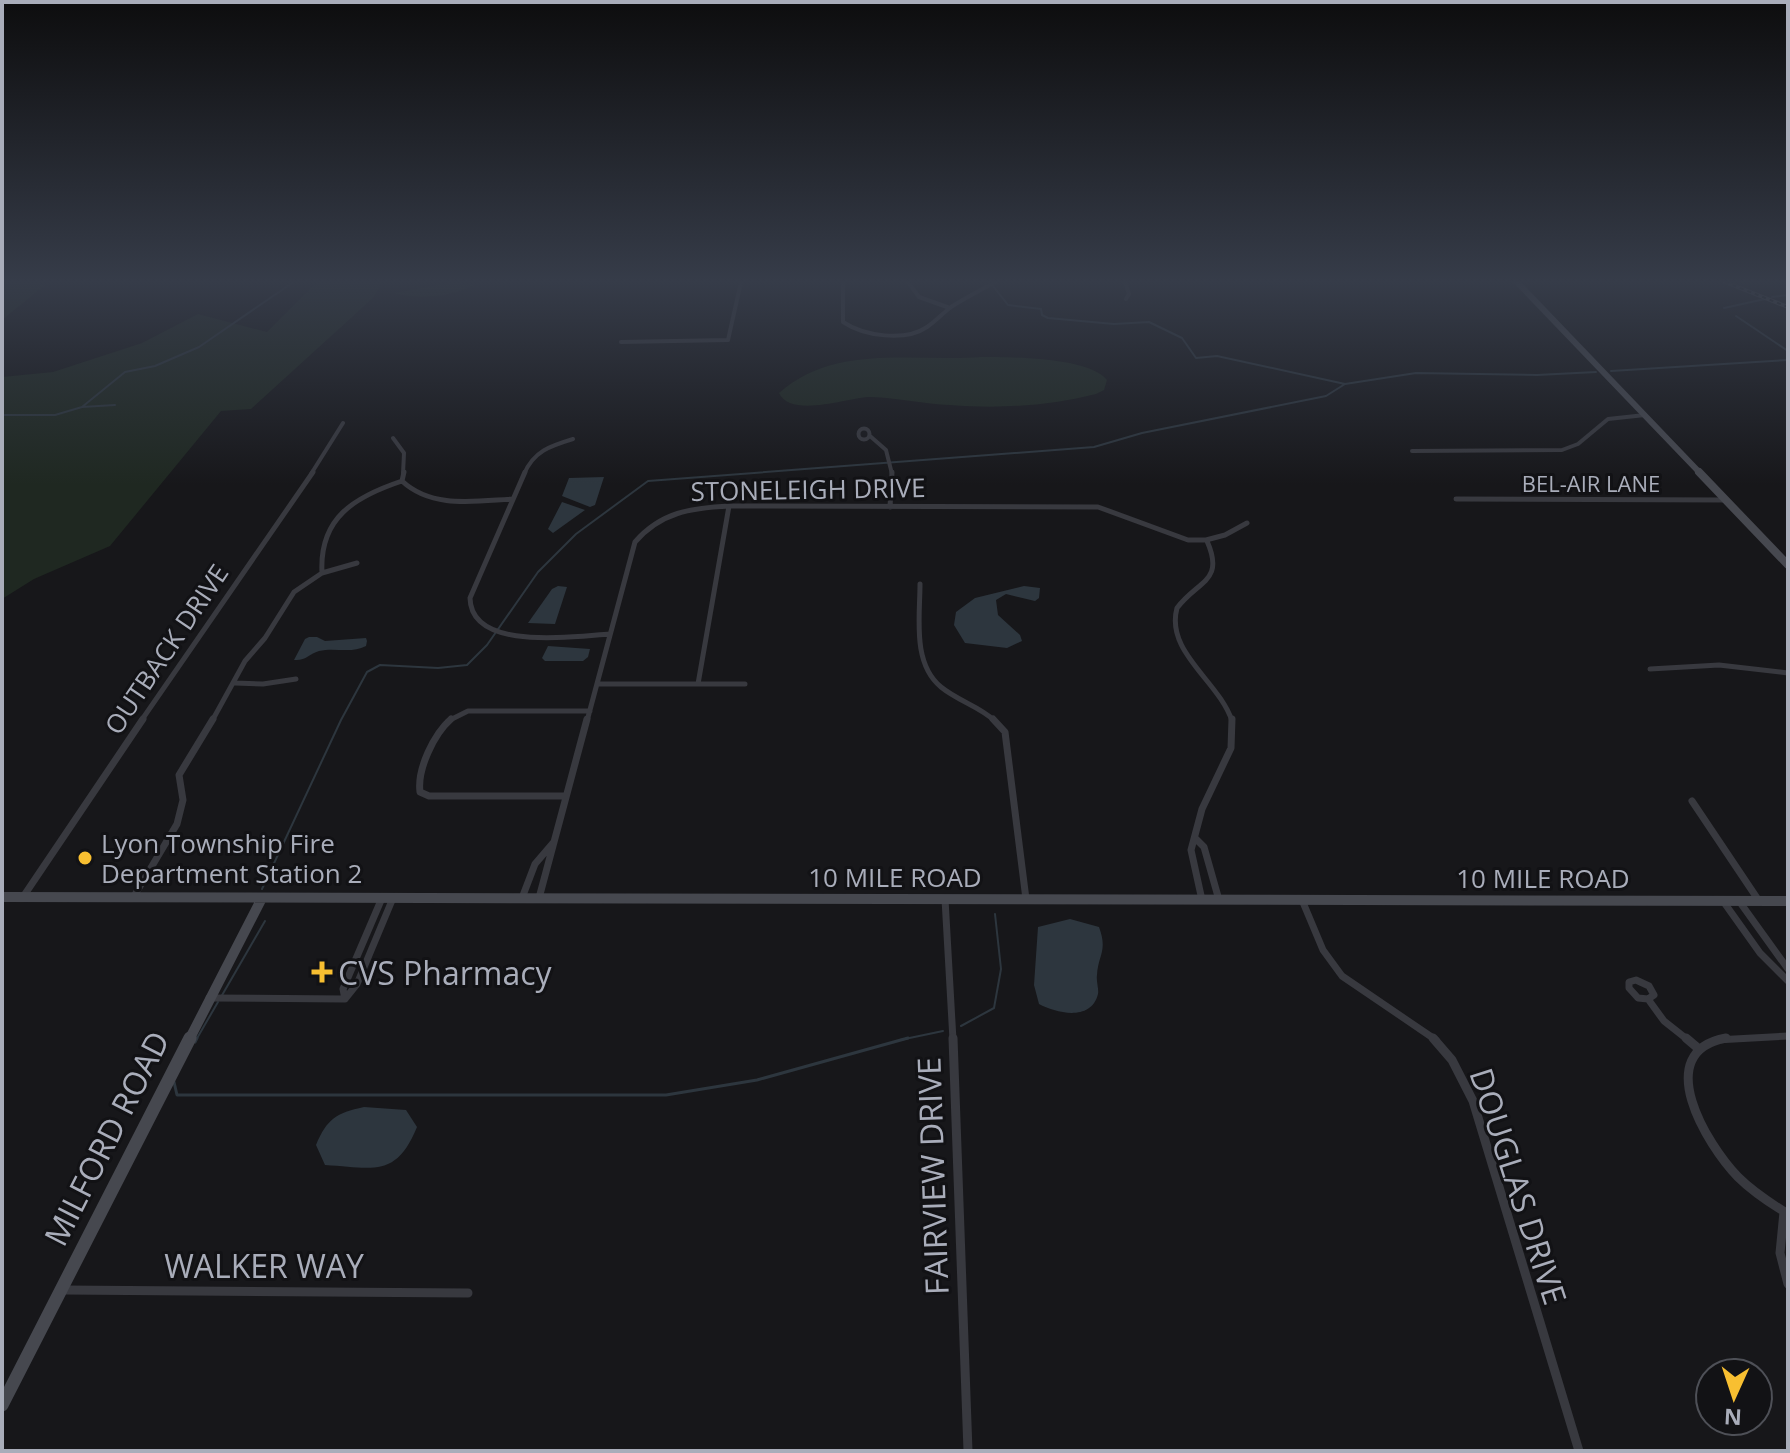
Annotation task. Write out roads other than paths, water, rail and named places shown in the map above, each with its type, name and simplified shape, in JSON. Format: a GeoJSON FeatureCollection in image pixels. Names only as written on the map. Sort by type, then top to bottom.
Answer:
{"type":"FeatureCollection","features":[{"type":"Feature","properties":{"kind":"main road"},"geometry":{"type":"LineString","coordinates":[[1583,350],[1788,565]]}},
{"type":"Feature","properties":{"kind":"main road","name":"10 MILE ROAD"},"geometry":{"type":"LineString","coordinates":[[2,897],[1788,901]]}},
{"type":"Feature","properties":{"kind":"main road","name":"MILFORD ROAD"},"geometry":{"type":"LineString","coordinates":[[2,1405],[262,898]]}},
{"type":"Feature","properties":{"kind":"street"},"geometry":{"type":"LineString","coordinates":[[1412,451],[1562,450],[1578,444],[1608,419],[1646,415]]}},
{"type":"Feature","properties":{"kind":"street","name":"OUTBACK DRIVE"},"geometry":{"type":"LineString","coordinates":[[23,897],[241,572],[305,484],[343,423]]}},
{"type":"Feature","properties":{"kind":"street"},"geometry":{"type":"LineString","coordinates":[[870,436],[887,449],[891,460],[890,507]]}},
{"type":"Feature","properties":{"kind":"street"},"geometry":{"type":"LineString","coordinates":[[393,438],[403,446],[407,457],[402,481]]}},
{"type":"Feature","properties":{"kind":"street"},"geometry":{"type":"LineString","coordinates":[[573,439],[549,446],[531,458],[470,598],[472,616],[485,627],[508,636],[610,634]]}},
{"type":"Feature","properties":{"kind":"street"},"geometry":{"type":"LineString","coordinates":[[402,481],[416,492],[438,499],[513,499]]}},
{"type":"Feature","properties":{"kind":"street"},"geometry":{"type":"LineString","coordinates":[[322,573],[325,536],[330,526],[376,491],[402,481]]}},
{"type":"Feature","properties":{"kind":"street","name":"BEL-AIR LANE"},"geometry":{"type":"LineString","coordinates":[[1456,499],[1726,500]]}},
{"type":"Feature","properties":{"kind":"street"},"geometry":{"type":"LineString","coordinates":[[698,684],[729,506]]}},
{"type":"Feature","properties":{"kind":"street","name":"STONELEIGH DRIVE"},"geometry":{"type":"LineString","coordinates":[[539,899],[635,542],[645,528],[662,516],[685,508],[729,506],[1098,507],[1117,510],[1174,538],[1207,541]]}},
{"type":"Feature","properties":{"kind":"street"},"geometry":{"type":"LineString","coordinates":[[1202,900],[1191,850],[1196,839],[1196,824],[1233,750],[1232,719],[1223,698],[1177,637],[1174,620],[1182,603],[1215,574],[1216,563],[1207,541],[1224,536],[1247,523]]}},
{"type":"Feature","properties":{"kind":"street"},"geometry":{"type":"LineString","coordinates":[[1777,553],[1788,553]]}},
{"type":"Feature","properties":{"kind":"street"},"geometry":{"type":"LineString","coordinates":[[133,898],[177,824],[183,800],[179,775],[245,661],[265,638],[294,592],[322,573],[357,563]]}},
{"type":"Feature","properties":{"kind":"street"},"geometry":{"type":"LineString","coordinates":[[920,584],[923,667],[943,689],[984,710],[1005,732],[1026,899]]}},
{"type":"Feature","properties":{"kind":"street"},"geometry":{"type":"LineString","coordinates":[[1650,669],[1666,666],[1737,667],[1788,673]]}},
{"type":"Feature","properties":{"kind":"street"},"geometry":{"type":"LineString","coordinates":[[235,683],[263,684],[296,679]]}},
{"type":"Feature","properties":{"kind":"street"},"geometry":{"type":"LineString","coordinates":[[597,684],[745,684]]}},
{"type":"Feature","properties":{"kind":"street"},"geometry":{"type":"LineString","coordinates":[[566,796],[429,796],[420,792],[419,786],[442,725],[452,714],[468,711],[590,711]]}},
{"type":"Feature","properties":{"kind":"street"},"geometry":{"type":"LineString","coordinates":[[1692,801],[1759,901]]}},
{"type":"Feature","properties":{"kind":"street"},"geometry":{"type":"LineString","coordinates":[[1196,839],[1204,847],[1219,900]]}},
{"type":"Feature","properties":{"kind":"street","name":"STONELEIGH DRIVE"},"geometry":{"type":"LineString","coordinates":[[522,898],[535,864],[553,843]]}},
{"type":"Feature","properties":{"kind":"street"},"geometry":{"type":"LineString","coordinates":[[209,998],[345,999],[357,984],[387,898]]}},
{"type":"Feature","properties":{"kind":"street","name":"FAIRVIEW DRIVE"},"geometry":{"type":"LineString","coordinates":[[945,899],[957,1103],[968,1451]]}},
{"type":"Feature","properties":{"kind":"street","name":"DOUGLAS DRIVE"},"geometry":{"type":"LineString","coordinates":[[1302,900],[1322,949],[1342,975],[1423,1028],[1441,1045],[1463,1078],[1473,1101],[1579,1451]]}},
{"type":"Feature","properties":{"kind":"street"},"geometry":{"type":"LineString","coordinates":[[1723,901],[1760,953],[1788,981]]}},
{"type":"Feature","properties":{"kind":"street"},"geometry":{"type":"LineString","coordinates":[[1739,901],[1788,969]]}},
{"type":"Feature","properties":{"kind":"street"},"geometry":{"type":"LineString","coordinates":[[1648,999],[1664,1021],[1699,1049]]}},
{"type":"Feature","properties":{"kind":"street"},"geometry":{"type":"LineString","coordinates":[[1788,1036],[1723,1039],[1699,1049],[1687,1072],[1691,1104],[1699,1124],[1726,1161],[1753,1190],[1786,1213],[1780,1253],[1788,1284]]}},
{"type":"Feature","properties":{"kind":"street","name":"WALKER WAY"},"geometry":{"type":"LineString","coordinates":[[60,1290],[468,1293]]}},
{"type":"Feature","properties":{"kind":"waterway"},"geometry":{"type":"LineString","coordinates":[[82,407],[125,372],[155,366],[193,350]]}},
{"type":"Feature","properties":{"kind":"waterway"},"geometry":{"type":"LineString","coordinates":[[1190,350],[1196,358],[1217,356],[1345,384]]}},
{"type":"Feature","properties":{"kind":"waterway"},"geometry":{"type":"LineString","coordinates":[[1611,371],[1788,360]]}},
{"type":"Feature","properties":{"kind":"waterway"},"geometry":{"type":"LineString","coordinates":[[1345,384],[1416,373],[1537,375],[1596,372]]}},
{"type":"Feature","properties":{"kind":"waterway"},"geometry":{"type":"LineString","coordinates":[[262,889],[341,720],[367,672],[380,665],[438,668],[467,665],[487,645],[538,572],[576,534],[648,481],[1094,447],[1142,433],[1326,396],[1345,384]]}},
{"type":"Feature","properties":{"kind":"waterway"},"geometry":{"type":"LineString","coordinates":[[82,407],[115,405]]}},
{"type":"Feature","properties":{"kind":"waterway"},"geometry":{"type":"LineString","coordinates":[[2,415],[55,415],[82,407]]}},
{"type":"Feature","properties":{"kind":"waterway"},"geometry":{"type":"LineString","coordinates":[[961,1026],[994,1008],[1001,969],[995,914]]}},
{"type":"Feature","properties":{"kind":"waterway"},"geometry":{"type":"LineString","coordinates":[[221,997],[265,921]]}},
{"type":"Feature","properties":{"kind":"waterway"},"geometry":{"type":"LineString","coordinates":[[196,1040],[218,1002]]}},
{"type":"Feature","properties":{"kind":"waterway"},"geometry":{"type":"LineString","coordinates":[[903,1039],[943,1031]]}},
{"type":"Feature","properties":{"kind":"waterway"},"geometry":{"type":"LineString","coordinates":[[903,1039],[908,1038]]}},
{"type":"Feature","properties":{"kind":"waterway"},"geometry":{"type":"LineString","coordinates":[[174,1082],[177,1095],[666,1095],[757,1080],[903,1039]]}},
{"type":"Feature","properties":{"kind":"place","name":"Lyon Township Fire Department Station 2"},"geometry":{"type":"Point","coordinates":[85,858]}},
{"type":"Feature","properties":{"kind":"place","name":"CVS Pharmacy"},"geometry":{"type":"Point","coordinates":[322,972]}}]}
